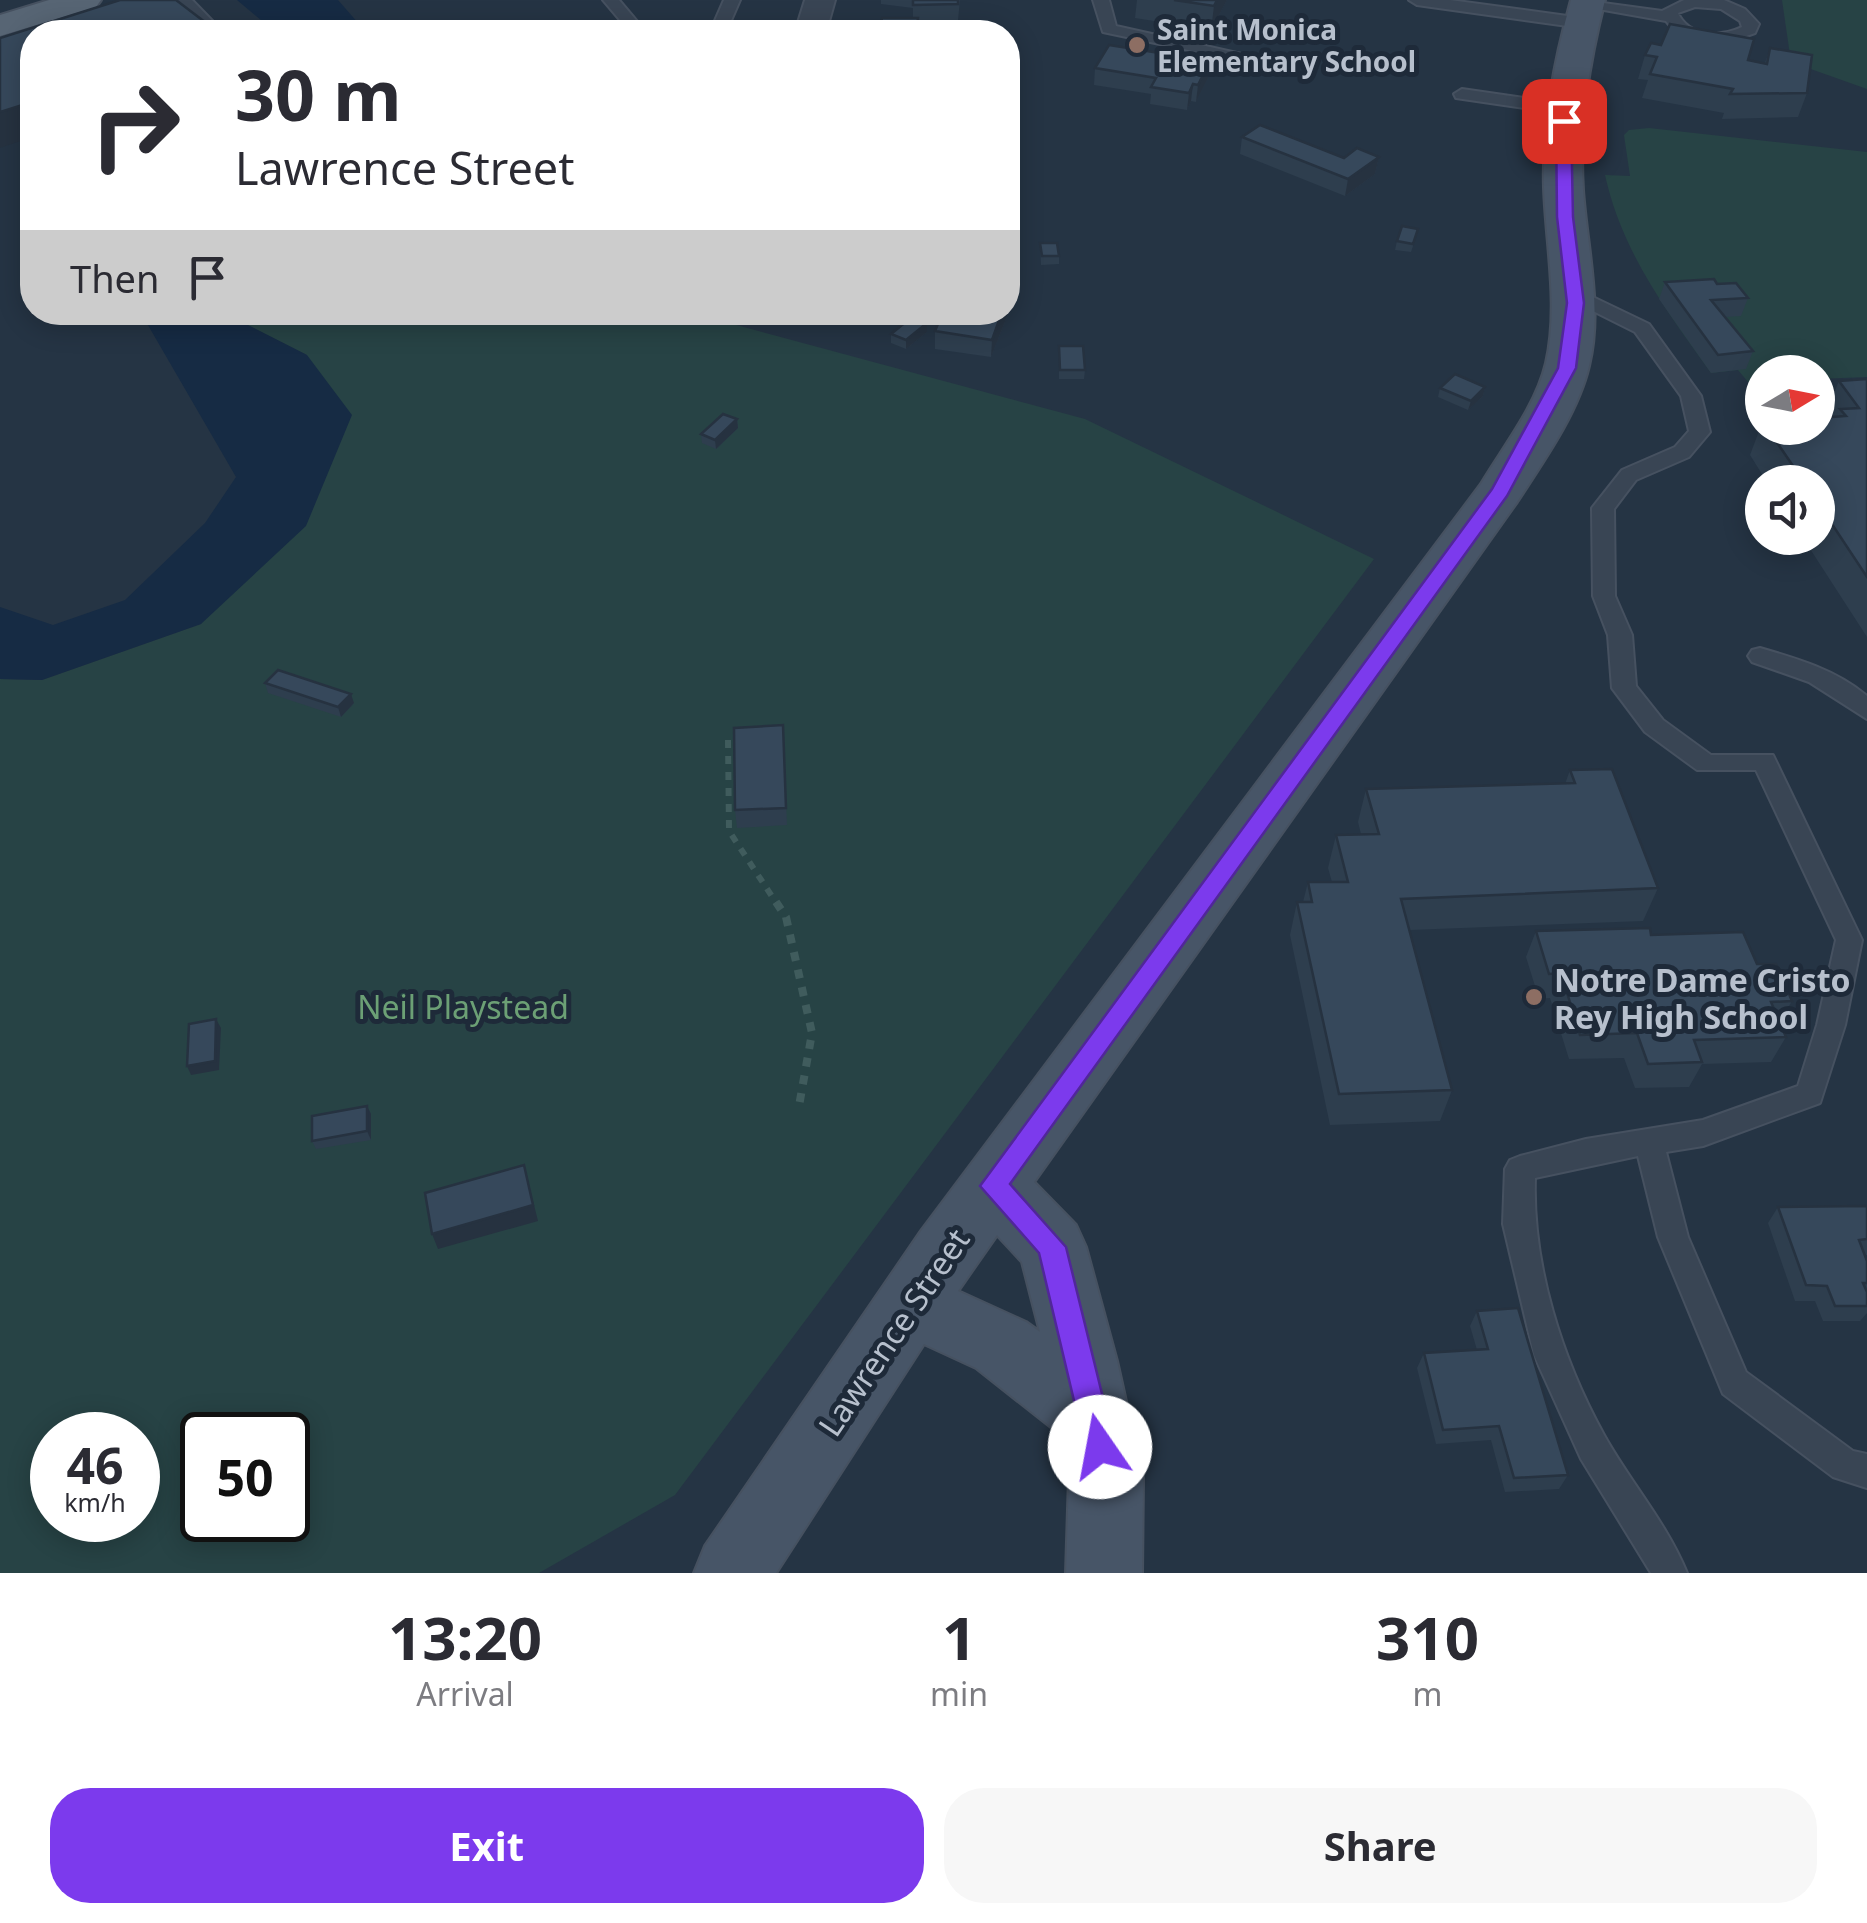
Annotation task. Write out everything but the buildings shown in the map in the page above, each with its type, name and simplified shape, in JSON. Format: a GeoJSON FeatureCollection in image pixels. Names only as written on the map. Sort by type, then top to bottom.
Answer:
{"type":"FeatureCollection","features":[{"type":"Feature","properties":{"kind":"main road"},"geometry":{"type":"LineString","coordinates":[[0,26],[84,0]]}},
{"type":"Feature","properties":{"kind":"main road","name":"Lawrence Street"},"geometry":{"type":"LineString","coordinates":[[732,1573],[910,1304],[1500,491],[1567,368],[1574,294],[1565,217],[1565,110],[1570,68],[1585,8]]}},
{"type":"Feature","properties":{"kind":"main road"},"geometry":{"type":"LineString","coordinates":[[994,1186],[1052,1247],[1106,1478],[1104,1573]]}},
{"type":"Feature","properties":{"kind":"main road"},"geometry":{"type":"LineString","coordinates":[[910,1304],[1001,1345],[1094,1416]]}},
{"type":"Feature","properties":{"kind":"lane"},"geometry":{"type":"LineString","coordinates":[[183,0],[203,20]]}},
{"type":"Feature","properties":{"kind":"lane"},"geometry":{"type":"LineString","coordinates":[[611,0],[628,20]]}},
{"type":"Feature","properties":{"kind":"lane"},"geometry":{"type":"LineString","coordinates":[[1101,0],[1109,29],[1283,65]]}},
{"type":"Feature","properties":{"kind":"lane"},"geometry":{"type":"LineString","coordinates":[[1417,0],[1585,8],[1669,17]]}},
{"type":"Feature","properties":{"kind":"lane"},"geometry":{"type":"LineString","coordinates":[[1462,94],[1565,110]]}},
{"type":"Feature","properties":{"kind":"lane"},"geometry":{"type":"LineString","coordinates":[[1574,294],[1642,328],[1691,396],[1700,432],[1682,452],[1628,475],[1603,508],[1604,596],[1620,636],[1624,688],[1654,726],[1706,764],[1764,761],[1849,940],[1831,1025],[1810,1094],[1703,1133],[1520,1169],[1518,1224],[1550,1355],[1592,1448],[1642,1520],[1670,1573]]}},
{"type":"Feature","properties":{"kind":"lane"},"geometry":{"type":"LineString","coordinates":[[1760,656],[1822,675],[1846,688],[1867,710]]}},
{"type":"Feature","properties":{"kind":"lane"},"geometry":{"type":"LineString","coordinates":[[1649,1142],[1673,1236],[1734,1383],[1845,1465],[1867,1471]]}},
{"type":"Feature","properties":{"kind":"path"},"geometry":{"type":"LineString","coordinates":[[728,740],[729,831],[786,918],[812,1034],[800,1106]]}},
{"type":"Feature","properties":{"kind":"green space"},"geometry":{"type":"Polygon","coordinates":[[[1782,0],[1867,0],[1867,89],[1791,62],[1782,0]]]}},
{"type":"Feature","properties":{"kind":"green space"},"geometry":{"type":"Polygon","coordinates":[[[1649,128],[1867,152],[1867,377],[1835,378],[1835,355],[1745,355],[1745,378],[1738,370],[1711,373],[1662,303],[1622,230],[1605,175],[1630,176],[1624,135],[1629,130],[1649,128]]]}},
{"type":"Feature","properties":{"kind":"green space","name":"Neil Playstead"},"geometry":{"type":"Polygon","coordinates":[[[247,325],[736,325],[1085,419],[1374,559],[675,1495],[539,1573],[0,1573],[0,679],[42,680],[201,624],[307,355],[247,325]]]}},
{"type":"Feature","properties":{"kind":"water"},"geometry":{"type":"Polygon","coordinates":[[[237,0],[338,0],[356,20],[261,20],[237,0]]]}},
{"type":"Feature","properties":{"kind":"water"},"geometry":{"type":"Polygon","coordinates":[[[148,325],[248,325],[307,355],[352,415],[306,526],[201,624],[42,680],[0,679],[0,607],[53,625],[125,600],[205,523],[236,477],[148,325]]]}},
{"type":"Feature","properties":{"kind":"place","name":"Saint Monica Elementary School"},"geometry":{"type":"Point","coordinates":[1137,45]}},
{"type":"Feature","properties":{"kind":"place","name":"Notre Dame Cristo Rey High School"},"geometry":{"type":"Point","coordinates":[1534,997]}},
{"type":"Feature","properties":{"kind":"route"},"geometry":{"type":"LineString","coordinates":[[1100,1447],[1052,1247],[994,1186],[1500,491],[1567,368],[1576,303],[1565,217],[1564,121]]}}]}
